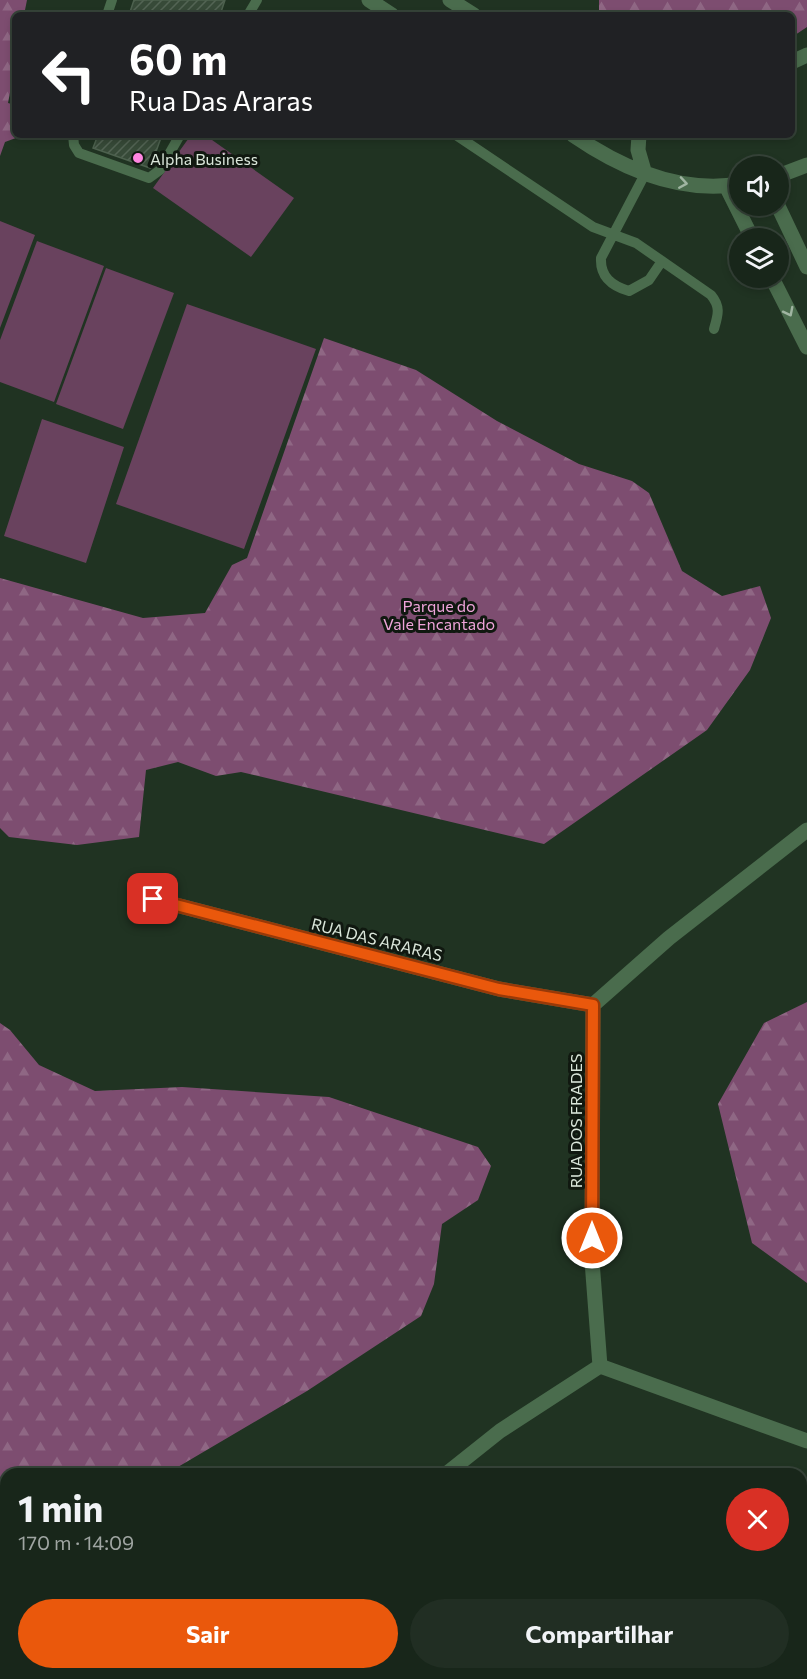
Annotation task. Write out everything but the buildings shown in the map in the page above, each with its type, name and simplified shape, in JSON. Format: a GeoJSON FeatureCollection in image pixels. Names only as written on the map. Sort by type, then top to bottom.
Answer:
{"type":"FeatureCollection","features":[{"type":"Feature","properties":{"kind":"street"},"geometry":{"type":"LineString","coordinates":[[369,0],[387,12]]}},
{"type":"Feature","properties":{"kind":"street"},"geometry":{"type":"LineString","coordinates":[[450,0],[469,12]]}},
{"type":"Feature","properties":{"kind":"street"},"geometry":{"type":"LineString","coordinates":[[578,138],[615,160],[645,174],[675,182],[729,185]]}},
{"type":"Feature","properties":{"kind":"street"},"geometry":{"type":"LineString","coordinates":[[639,138],[638,150],[645,174]]}},
{"type":"Feature","properties":{"kind":"street"},"geometry":{"type":"LineString","coordinates":[[789,172],[807,165]]}},
{"type":"Feature","properties":{"kind":"street"},"geometry":{"type":"LineString","coordinates":[[783,216],[807,267]]}},
{"type":"Feature","properties":{"kind":"street"},"geometry":{"type":"LineString","coordinates":[[777,288],[807,348]]}},
{"type":"Feature","properties":{"kind":"street"},"geometry":{"type":"LineString","coordinates":[[593,1005],[669,938],[807,830]]}},
{"type":"Feature","properties":{"kind":"street","name":"RUA DAS ARARAS"},"geometry":{"type":"LineString","coordinates":[[153,899],[499,989],[593,1005]]}},
{"type":"Feature","properties":{"kind":"street","name":"RUA DOS FRADES"},"geometry":{"type":"LineString","coordinates":[[593,1005],[592,1261],[600,1366]]}},
{"type":"Feature","properties":{"kind":"street"},"geometry":{"type":"LineString","coordinates":[[454,1468],[500,1431],[600,1366],[807,1441]]}},
{"type":"Feature","properties":{"kind":"lane"},"geometry":{"type":"LineString","coordinates":[[73,138],[74,145],[79,153],[149,178],[160,170],[178,138]]}},
{"type":"Feature","properties":{"kind":"lane"},"geometry":{"type":"LineString","coordinates":[[461,138],[593,226],[636,243],[711,295],[717,303],[719,312],[714,329]]}},
{"type":"Feature","properties":{"kind":"lane"},"geometry":{"type":"LineString","coordinates":[[645,174],[602,258],[601,269],[606,279],[618,288],[629,291],[640,287],[649,279],[662,261]]}},
{"type":"Feature","properties":{"kind":"green space"},"geometry":{"type":"Polygon","coordinates":[[[0,0],[27,0],[25,12],[12,12],[12,82],[8,103],[12,104],[12,138],[16,138],[5,142],[0,156],[0,0]]]}},
{"type":"Feature","properties":{"kind":"green space"},"geometry":{"type":"Polygon","coordinates":[[[599,0],[807,0],[807,27],[795,35],[795,12],[599,12],[599,0]]]}},
{"type":"Feature","properties":{"kind":"green space","name":"Parque do Vale Encantado"},"geometry":{"type":"Polygon","coordinates":[[[324,338],[416,370],[497,421],[579,464],[632,481],[649,493],[682,571],[722,596],[760,586],[771,618],[750,670],[707,730],[544,844],[241,772],[216,776],[178,762],[146,770],[139,837],[77,845],[9,837],[0,828],[0,578],[143,618],[205,613],[232,565],[247,558],[324,338]]]}},
{"type":"Feature","properties":{"kind":"green space"},"geometry":{"type":"Polygon","coordinates":[[[807,1002],[807,1283],[752,1243],[718,1104],[764,1023],[807,1002]]]}},
{"type":"Feature","properties":{"kind":"green space"},"geometry":{"type":"Polygon","coordinates":[[[0,1023],[10,1030],[39,1065],[95,1091],[182,1087],[329,1097],[478,1147],[491,1166],[478,1200],[442,1224],[434,1284],[421,1316],[307,1391],[176,1468],[0,1468],[0,1023]]]}},
{"type":"Feature","properties":{"kind":"shaded area"},"geometry":{"type":"Polygon","coordinates":[[[189,138],[209,138],[294,198],[251,257],[153,188],[189,138]]]}},
{"type":"Feature","properties":{"kind":"shaded area"},"geometry":{"type":"Polygon","coordinates":[[[0,221],[35,235],[0,328],[0,221]]]}},
{"type":"Feature","properties":{"kind":"shaded area"},"geometry":{"type":"Polygon","coordinates":[[[37,241],[104,266],[54,402],[0,382],[0,340],[37,241]]]}},
{"type":"Feature","properties":{"kind":"shaded area"},"geometry":{"type":"Polygon","coordinates":[[[106,268],[174,293],[123,429],[56,404],[106,268]]]}},
{"type":"Feature","properties":{"kind":"shaded area"},"geometry":{"type":"Polygon","coordinates":[[[187,304],[316,349],[244,549],[116,504],[187,304]]]}},
{"type":"Feature","properties":{"kind":"shaded area"},"geometry":{"type":"Polygon","coordinates":[[[42,419],[124,447],[86,563],[4,536],[42,419]]]}},
{"type":"Feature","properties":{"kind":"place","name":"Alpha Business"},"geometry":{"type":"Point","coordinates":[138,158]}},
{"type":"Feature","properties":{"kind":"route"},"geometry":{"type":"LineString","coordinates":[[153,899],[499,989],[593,1005],[592,1238]]}}]}
